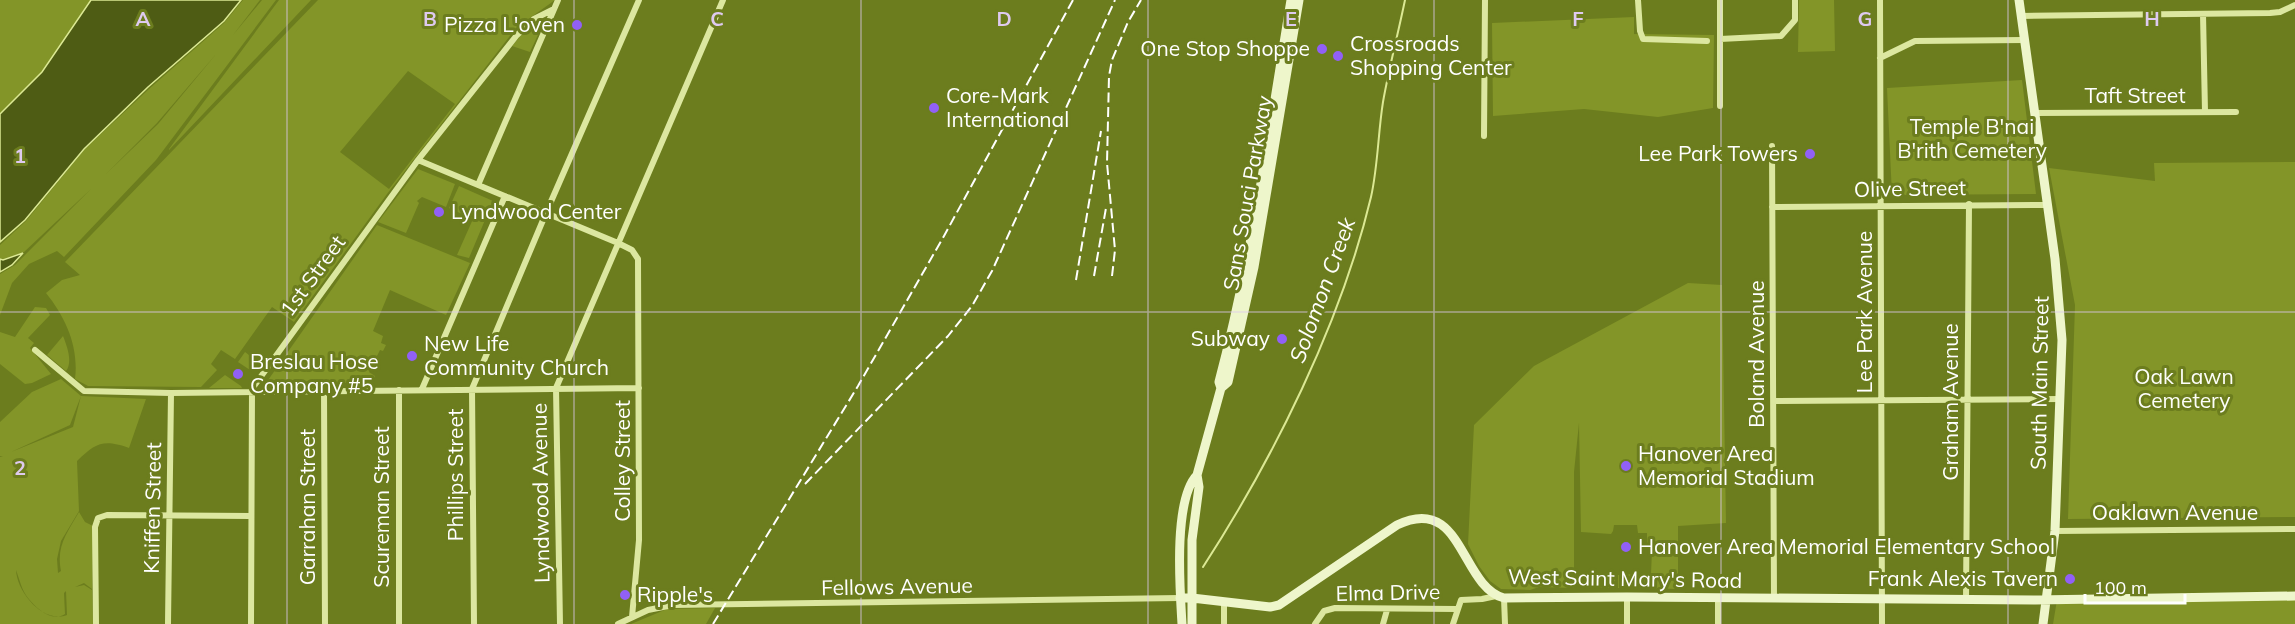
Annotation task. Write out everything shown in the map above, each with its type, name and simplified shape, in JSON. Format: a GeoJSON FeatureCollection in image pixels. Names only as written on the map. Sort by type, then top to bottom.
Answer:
{"type":"FeatureCollection","features":[{"type":"Feature","properties":{"kind":"main road","name":"Sans Souci Parkway"},"geometry":{"type":"LineString","coordinates":[[1192,624],[1193,533],[1199,487],[1197,475],[1221,388],[1219,382],[1250,249],[1291,0]]}},
{"type":"Feature","properties":{"kind":"main road","name":"Sans Souci Parkway"},"geometry":{"type":"LineString","coordinates":[[1221,388],[1228,382],[1251,280],[1299,0]]}},
{"type":"Feature","properties":{"kind":"main road","name":"South Main Street"},"geometry":{"type":"LineString","coordinates":[[2019,0],[2060,297],[2062,340],[2055,531],[2043,624]]}},
{"type":"Feature","properties":{"kind":"main road","name":"Sans Souci Parkway"},"geometry":{"type":"LineString","coordinates":[[1182,624],[1180,550],[1184,509],[1191,482],[1197,475]]}},
{"type":"Feature","properties":{"kind":"main road","name":"West Saint Mary's Road"},"geometry":{"type":"LineString","coordinates":[[1180,598],[1270,607],[1279,605],[1397,525],[1413,519],[1432,522],[1452,534],[1481,581],[1500,597],[1966,600],[2295,596]]}},
{"type":"Feature","properties":{"kind":"street"},"geometry":{"type":"LineString","coordinates":[[478,185],[558,0]]}},
{"type":"Feature","properties":{"kind":"street","name":"Phillips Street"},"geometry":{"type":"LineString","coordinates":[[474,624],[472,389],[639,0]]}},
{"type":"Feature","properties":{"kind":"street","name":"Lyndwood Avenue"},"geometry":{"type":"LineString","coordinates":[[560,624],[556,388],[723,0]]}},
{"type":"Feature","properties":{"kind":"street"},"geometry":{"type":"LineString","coordinates":[[1484,136],[1485,0]]}},
{"type":"Feature","properties":{"kind":"street"},"geometry":{"type":"LineString","coordinates":[[1638,0],[1640,31],[1643,39],[1707,41]]}},
{"type":"Feature","properties":{"kind":"street"},"geometry":{"type":"LineString","coordinates":[[1720,0],[1720,106]]}},
{"type":"Feature","properties":{"kind":"street"},"geometry":{"type":"LineString","coordinates":[[1720,39],[1781,36],[1795,20],[1795,0]]}},
{"type":"Feature","properties":{"kind":"street","name":"Lee Park Avenue"},"geometry":{"type":"LineString","coordinates":[[1880,0],[1882,624]]}},
{"type":"Feature","properties":{"kind":"street"},"geometry":{"type":"LineString","coordinates":[[2020,16],[2270,13],[2280,12],[2295,5]]}},
{"type":"Feature","properties":{"kind":"street","name":"1st Street"},"geometry":{"type":"LineString","coordinates":[[252,391],[418,160],[517,34],[534,19],[554,9]]}},
{"type":"Feature","properties":{"kind":"street"},"geometry":{"type":"LineString","coordinates":[[2203,14],[2205,112]]}},
{"type":"Feature","properties":{"kind":"street"},"geometry":{"type":"LineString","coordinates":[[1880,58],[1915,41],[2024,40]]}},
{"type":"Feature","properties":{"kind":"street","name":"Taft Street"},"geometry":{"type":"LineString","coordinates":[[2034,113],[2236,112]]}},
{"type":"Feature","properties":{"kind":"street","name":"Boland Avenue"},"geometry":{"type":"LineString","coordinates":[[1772,146],[1774,599]]}},
{"type":"Feature","properties":{"kind":"street","name":"Colley Street"},"geometry":{"type":"LineString","coordinates":[[418,160],[618,243],[632,250],[638,259],[639,540],[632,617]]}},
{"type":"Feature","properties":{"kind":"street"},"geometry":{"type":"LineString","coordinates":[[422,389],[506,196]]}},
{"type":"Feature","properties":{"kind":"street","name":"Graham Avenue"},"geometry":{"type":"LineString","coordinates":[[1966,600],[1969,204]]}},
{"type":"Feature","properties":{"kind":"street","name":"Olive Street"},"geometry":{"type":"LineString","coordinates":[[1772,207],[2047,205]]}},
{"type":"Feature","properties":{"kind":"street"},"geometry":{"type":"LineString","coordinates":[[35,350],[84,391],[171,393],[639,388]]}},
{"type":"Feature","properties":{"kind":"street","name":"Garrahan Street"},"geometry":{"type":"LineString","coordinates":[[324,390],[325,624]]}},
{"type":"Feature","properties":{"kind":"street","name":"Scureman Street"},"geometry":{"type":"LineString","coordinates":[[399,390],[399,624]]}},
{"type":"Feature","properties":{"kind":"street"},"geometry":{"type":"LineString","coordinates":[[251,624],[252,391]]}},
{"type":"Feature","properties":{"kind":"street","name":"Kniffen Street"},"geometry":{"type":"LineString","coordinates":[[168,624],[171,393]]}},
{"type":"Feature","properties":{"kind":"street"},"geometry":{"type":"LineString","coordinates":[[1774,401],[2060,399]]}},
{"type":"Feature","properties":{"kind":"street"},"geometry":{"type":"LineString","coordinates":[[96,624],[95,527],[98,518],[106,515],[251,516]]}},
{"type":"Feature","properties":{"kind":"street","name":"Oaklawn Avenue"},"geometry":{"type":"LineString","coordinates":[[2055,531],[2295,529]]}},
{"type":"Feature","properties":{"kind":"street"},"geometry":{"type":"LineString","coordinates":[[1500,597],[1505,624]]}},
{"type":"Feature","properties":{"kind":"street","name":"Elma Drive"},"geometry":{"type":"LineString","coordinates":[[1316,624],[1321,614],[1335,608],[1457,609],[1461,600],[1500,597]]}},
{"type":"Feature","properties":{"kind":"street"},"geometry":{"type":"LineString","coordinates":[[1627,597],[1627,624]]}},
{"type":"Feature","properties":{"kind":"street","name":"Fellows Avenue"},"geometry":{"type":"LineString","coordinates":[[618,624],[660,606],[673,605],[1180,598]]}},
{"type":"Feature","properties":{"kind":"street"},"geometry":{"type":"LineString","coordinates":[[1718,598],[1718,624]]}},
{"type":"Feature","properties":{"kind":"street"},"geometry":{"type":"LineString","coordinates":[[1224,602],[1224,624]]}},
{"type":"Feature","properties":{"kind":"street"},"geometry":{"type":"LineString","coordinates":[[1383,624],[1387,609]]}},
{"type":"Feature","properties":{"kind":"street"},"geometry":{"type":"LineString","coordinates":[[1453,624],[1457,609]]}},
{"type":"Feature","properties":{"kind":"green space"},"geometry":{"type":"Polygon","coordinates":[[[0,0],[91,0],[42,72],[0,114],[0,0]]]}},
{"type":"Feature","properties":{"kind":"green space"},"geometry":{"type":"Polygon","coordinates":[[[243,0],[260,0],[233,35],[262,0],[276,0],[156,160],[64,257],[57,251],[29,264],[12,283],[0,315],[0,274],[15,265],[91,189],[24,252],[3,259],[0,258],[0,245],[26,221],[85,149],[224,23],[243,0]],[[217,53],[157,123],[106,174],[158,124],[217,53]]]}},
{"type":"Feature","properties":{"kind":"green space"},"geometry":{"type":"Polygon","coordinates":[[[279,0],[311,0],[169,150],[169,149],[279,0]]]}},
{"type":"Feature","properties":{"kind":"green space"},"geometry":{"type":"Polygon","coordinates":[[[318,0],[555,0],[516,28],[387,194],[294,322],[272,307],[235,359],[221,350],[211,364],[217,370],[201,387],[88,386],[75,379],[75,356],[70,333],[60,312],[46,293],[62,280],[80,275],[65,262],[318,0]],[[408,71],[340,152],[389,189],[455,104],[408,71]]]}},
{"type":"Feature","properties":{"kind":"green space"},"geometry":{"type":"Polygon","coordinates":[[[1799,0],[1834,0],[1835,51],[1798,52],[1799,0]]]}},
{"type":"Feature","properties":{"kind":"green space"},"geometry":{"type":"Polygon","coordinates":[[[1634,17],[1634,34],[1714,35],[1713,108],[1658,117],[1584,109],[1493,116],[1492,23],[1634,17]]]}},
{"type":"Feature","properties":{"kind":"green space"},"geometry":{"type":"Polygon","coordinates":[[[544,22],[530,52],[512,46],[524,32],[544,22]]]}},
{"type":"Feature","properties":{"kind":"green space","name":"Temple B'nai B'rith Cemetery"},"geometry":{"type":"Polygon","coordinates":[[[2022,80],[2036,194],[1892,195],[1887,88],[2022,80]]]}},
{"type":"Feature","properties":{"kind":"green space","name":"Oak Lawn Cemetery"},"geometry":{"type":"Polygon","coordinates":[[[2295,162],[2295,517],[2068,519],[2075,305],[2049,168],[2155,181],[2154,163],[2295,162]]]}},
{"type":"Feature","properties":{"kind":"green space"},"geometry":{"type":"Polygon","coordinates":[[[418,169],[455,184],[446,207],[422,197],[417,201],[419,203],[406,233],[378,222],[418,169]]]}},
{"type":"Feature","properties":{"kind":"green space"},"geometry":{"type":"Polygon","coordinates":[[[459,186],[493,201],[469,258],[457,255],[473,219],[449,208],[459,186]]]}},
{"type":"Feature","properties":{"kind":"green space"},"geometry":{"type":"Polygon","coordinates":[[[377,225],[470,263],[446,315],[390,290],[373,331],[383,336],[381,343],[386,345],[383,351],[380,350],[369,372],[375,376],[372,383],[266,383],[377,225]]]}},
{"type":"Feature","properties":{"kind":"green space"},"geometry":{"type":"Polygon","coordinates":[[[1688,283],[1722,285],[1726,523],[1678,526],[1678,589],[1639,588],[1639,575],[1651,574],[1652,550],[1647,550],[1647,533],[1638,533],[1637,525],[1614,525],[1611,534],[1581,532],[1579,423],[1574,472],[1574,588],[1501,589],[1490,581],[1479,566],[1468,544],[1474,425],[1534,366],[1688,283]]]}},
{"type":"Feature","properties":{"kind":"green space"},"geometry":{"type":"Polygon","coordinates":[[[35,307],[46,308],[50,315],[28,338],[34,343],[30,348],[51,374],[25,384],[0,364],[0,332],[15,337],[35,307]]]}},
{"type":"Feature","properties":{"kind":"green space"},"geometry":{"type":"Polygon","coordinates":[[[63,336],[69,359],[66,371],[47,355],[63,336]]]}},
{"type":"Feature","properties":{"kind":"green space"},"geometry":{"type":"Polygon","coordinates":[[[245,352],[257,361],[250,370],[238,362],[245,352]]]}},
{"type":"Feature","properties":{"kind":"green space"},"geometry":{"type":"Polygon","coordinates":[[[225,375],[241,386],[242,388],[209,388],[225,375]]]}},
{"type":"Feature","properties":{"kind":"green space"},"geometry":{"type":"Polygon","coordinates":[[[61,379],[81,396],[146,399],[129,448],[106,443],[100,444],[77,461],[79,511],[61,541],[57,559],[58,573],[61,571],[61,547],[79,512],[85,522],[93,526],[92,589],[84,583],[75,587],[84,585],[92,590],[93,624],[0,624],[0,457],[3,456],[0,456],[0,422],[32,392],[61,379]],[[81,396],[70,425],[11,452],[73,427],[81,396]],[[16,570],[21,588],[26,596],[33,604],[22,588],[16,570]],[[66,591],[64,593],[65,614],[60,616],[67,615],[66,591]]]}},
{"type":"Feature","properties":{"kind":"green space"},"geometry":{"type":"Polygon","coordinates":[[[1636,574],[1636,588],[1618,588],[1618,575],[1636,574]]]}},
{"type":"Feature","properties":{"kind":"green space"},"geometry":{"type":"Polygon","coordinates":[[[1615,575],[1615,588],[1586,587],[1588,576],[1615,575]]]}},
{"type":"Feature","properties":{"kind":"green space"},"geometry":{"type":"Polygon","coordinates":[[[2057,600],[2295,600],[2295,624],[2053,624],[2057,600]]]}},
{"type":"Feature","properties":{"kind":"green space"},"geometry":{"type":"Polygon","coordinates":[[[715,608],[706,624],[631,624],[667,609],[715,608]]]}},
{"type":"Feature","properties":{"kind":"shaded area"},"geometry":{"type":"Polygon","coordinates":[[[91,0],[241,0],[224,21],[148,87],[84,149],[25,220],[0,242],[0,114],[42,72],[91,0]]]}},
{"type":"Feature","properties":{"kind":"shaded area"},"geometry":{"type":"Polygon","coordinates":[[[23,253],[12,265],[0,272],[0,259],[23,253]]]}},
{"type":"Feature","properties":{"kind":"waterway","name":"Solomon Creek"},"geometry":{"type":"LineString","coordinates":[[1203,567],[1255,481],[1279,436],[1302,389],[1342,293],[1371,197],[1383,102],[1405,0]]}},
{"type":"Feature","properties":{"kind":"railway"},"geometry":{"type":"LineString","coordinates":[[713,624],[858,386],[944,236],[1073,0]]}},
{"type":"Feature","properties":{"kind":"railway"},"geometry":{"type":"LineString","coordinates":[[805,484],[948,336],[972,306],[992,271],[1115,0]]}},
{"type":"Feature","properties":{"kind":"railway"},"geometry":{"type":"LineString","coordinates":[[1112,276],[1115,250],[1107,163],[1109,76],[1112,60],[1128,22],[1141,0]]}},
{"type":"Feature","properties":{"kind":"railway"},"geometry":{"type":"LineString","coordinates":[[1076,280],[1101,131]]}},
{"type":"Feature","properties":{"kind":"railway"},"geometry":{"type":"LineString","coordinates":[[1094,276],[1106,208]]}},
{"type":"Feature","properties":{"kind":"place","name":"Pizza L'oven"},"geometry":{"type":"Point","coordinates":[577,25]}},
{"type":"Feature","properties":{"kind":"place","name":"One Stop Shoppe"},"geometry":{"type":"Point","coordinates":[1322,49]}},
{"type":"Feature","properties":{"kind":"place","name":"Crossroads Shopping Center"},"geometry":{"type":"Point","coordinates":[1338,56]}},
{"type":"Feature","properties":{"kind":"place","name":"Core-Mark International"},"geometry":{"type":"Point","coordinates":[934,108]}},
{"type":"Feature","properties":{"kind":"place","name":"Lee Park Towers"},"geometry":{"type":"Point","coordinates":[1810,154]}},
{"type":"Feature","properties":{"kind":"place","name":"Lyndwood Center"},"geometry":{"type":"Point","coordinates":[439,212]}},
{"type":"Feature","properties":{"kind":"place","name":"Subway"},"geometry":{"type":"Point","coordinates":[1282,339]}},
{"type":"Feature","properties":{"kind":"place","name":"New Life Community Church"},"geometry":{"type":"Point","coordinates":[412,356]}},
{"type":"Feature","properties":{"kind":"place","name":"Breslau Hose Company #5"},"geometry":{"type":"Point","coordinates":[238,374]}},
{"type":"Feature","properties":{"kind":"place","name":"Hanover Area Memorial Stadium"},"geometry":{"type":"Point","coordinates":[1626,466]}},
{"type":"Feature","properties":{"kind":"place","name":"Hanover Area Memorial Elementary School"},"geometry":{"type":"Point","coordinates":[1626,547]}},
{"type":"Feature","properties":{"kind":"place","name":"Frank Alexis Tavern"},"geometry":{"type":"Point","coordinates":[2070,579]}},
{"type":"Feature","properties":{"kind":"place","name":"Ripple's"},"geometry":{"type":"Point","coordinates":[625,595]}}]}
